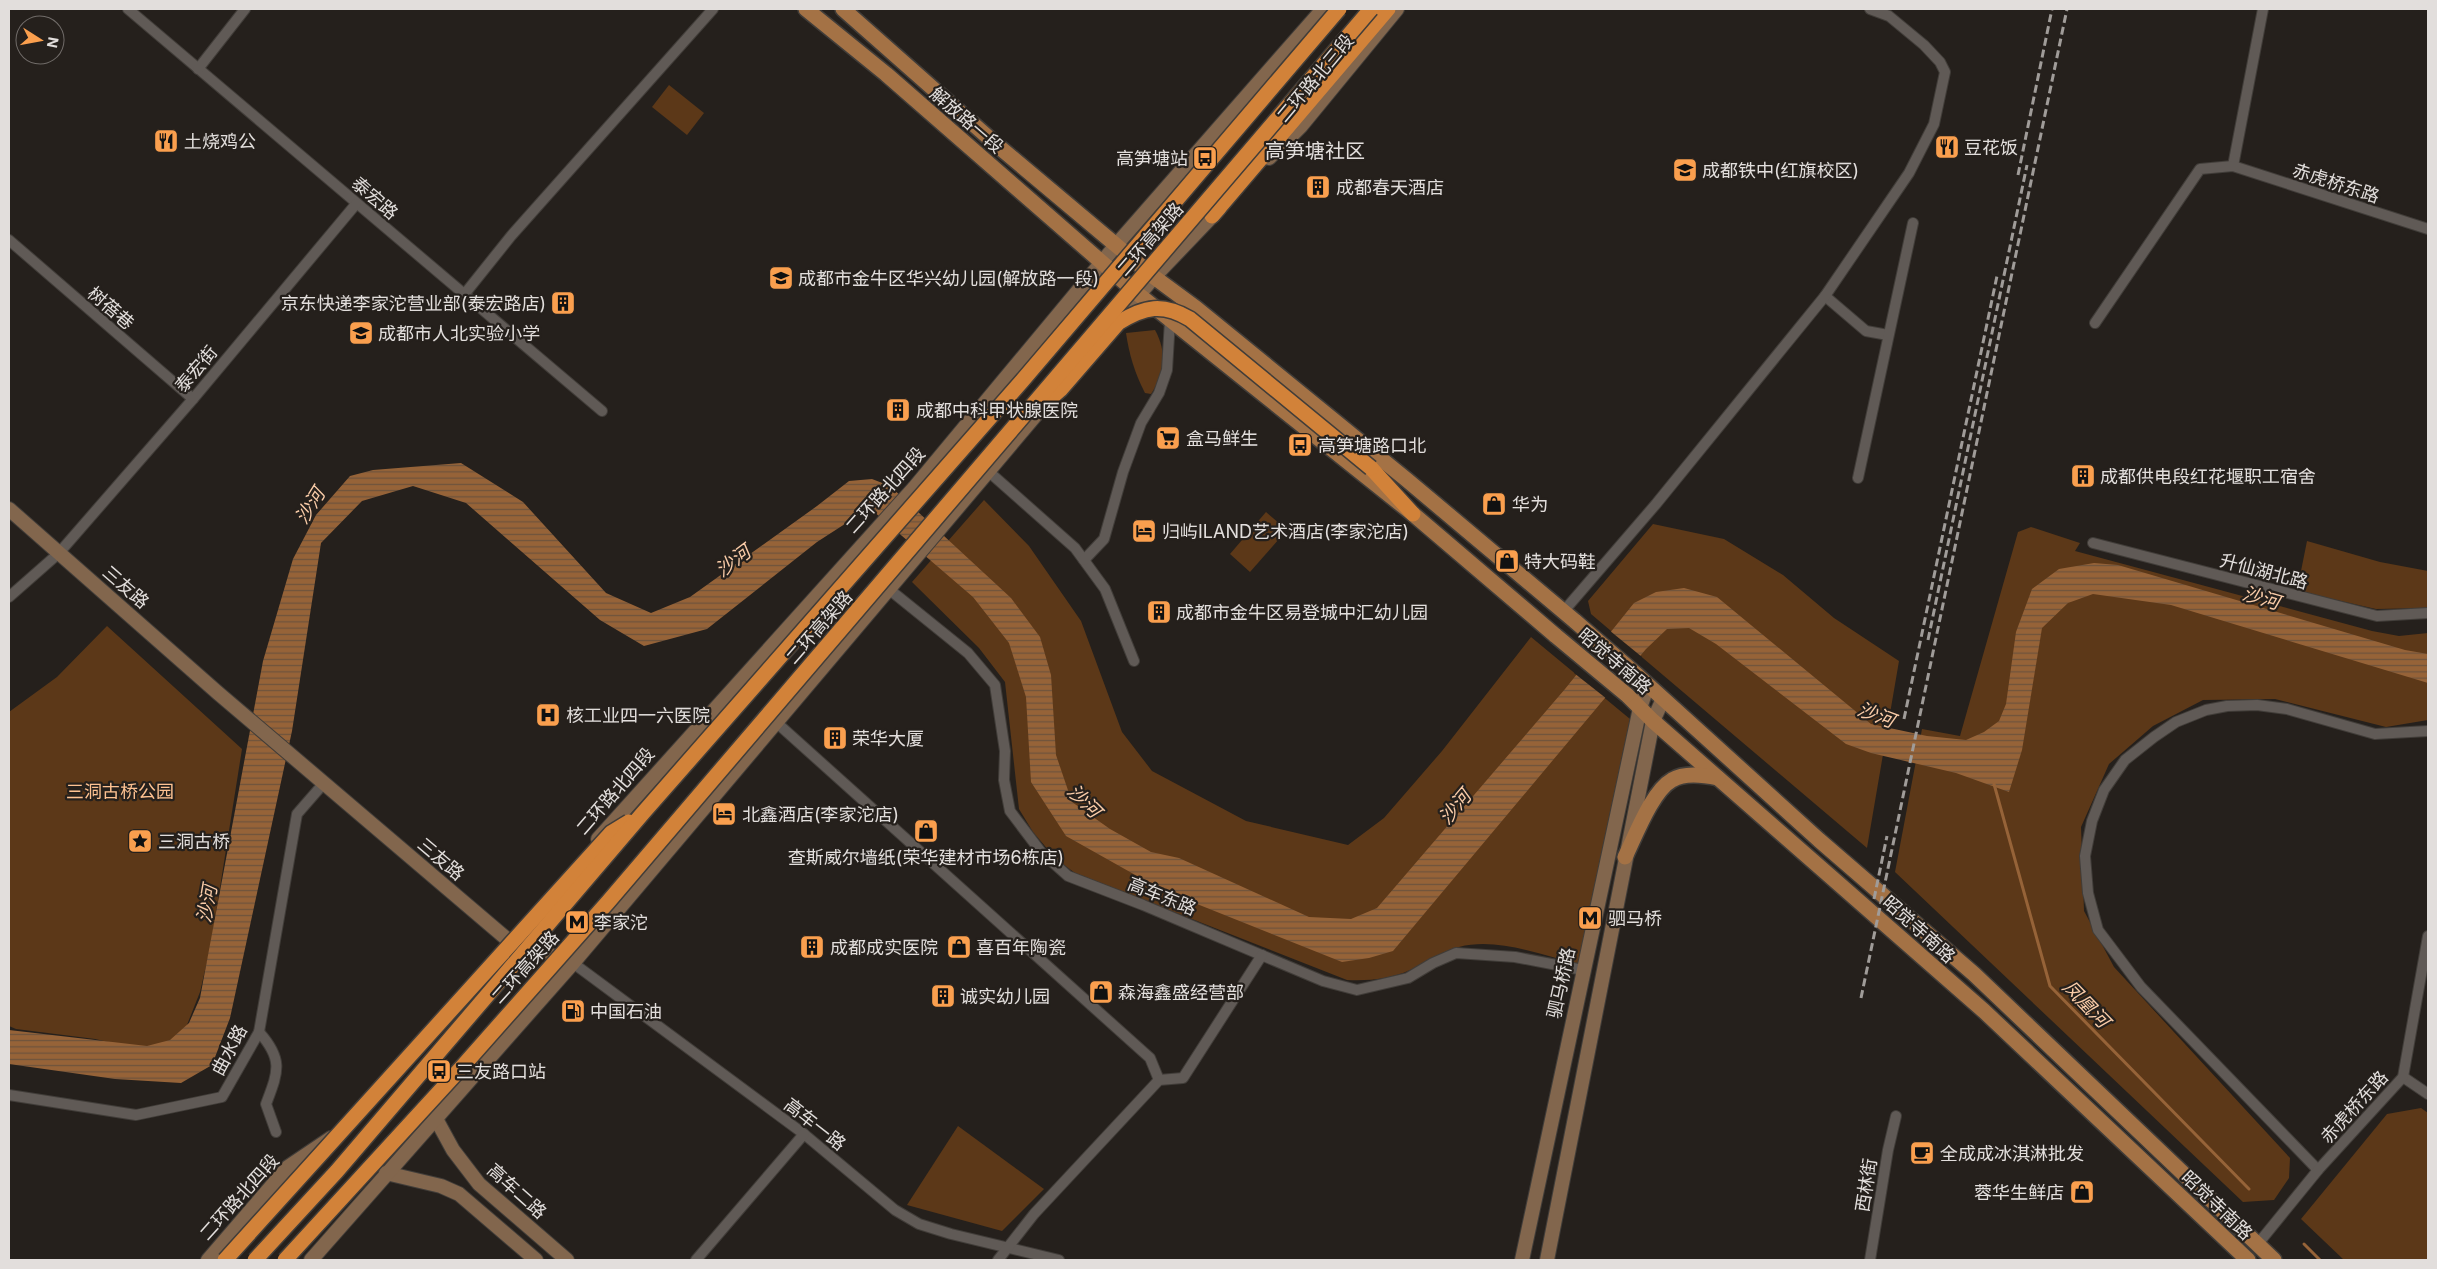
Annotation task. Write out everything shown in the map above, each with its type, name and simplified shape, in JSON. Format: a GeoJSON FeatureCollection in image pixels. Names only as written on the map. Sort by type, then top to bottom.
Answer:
{"type":"FeatureCollection","features":[{"type":"Feature","properties":{"kind":"highway","name":"二环高架路"},"geometry":{"type":"LineString","coordinates":[[255,1260],[337,1171],[643,813],[1022,381],[1339,9]]}},
{"type":"Feature","properties":{"kind":"highway","name":"二环高架路"},"geometry":{"type":"LineString","coordinates":[[285,1260],[462,1067],[608,902],[1371,9]]}},
{"type":"Feature","properties":{"kind":"highway"},"geometry":{"type":"LineString","coordinates":[[1212,216],[1388,9]]}},
{"type":"Feature","properties":{"kind":"highway"},"geometry":{"type":"LineString","coordinates":[[1001,442],[1060,390],[1118,323],[1129,316],[1145,310],[1166,308],[1190,319],[1371,468],[1413,514]]}},
{"type":"Feature","properties":{"kind":"highway"},"geometry":{"type":"LineString","coordinates":[[225,1260],[611,833],[643,813]]}},
{"type":"Feature","properties":{"kind":"highway"},"geometry":{"type":"LineString","coordinates":[[298,1260],[591,930],[608,902]]}},
{"type":"Feature","properties":{"kind":"main road","name":"解放路一段"},"geometry":{"type":"LineString","coordinates":[[806,9],[886,74],[1138,294],[1413,514]]}},
{"type":"Feature","properties":{"kind":"main road","name":"解放路一段"},"geometry":{"type":"LineString","coordinates":[[843,9],[998,146],[1154,276],[1196,308],[1399,474],[1563,612]]}},
{"type":"Feature","properties":{"kind":"main road"},"geometry":{"type":"LineString","coordinates":[[1117,244],[1323,9]]}},
{"type":"Feature","properties":{"kind":"main road","name":"二环路北三段"},"geometry":{"type":"LineString","coordinates":[[1154,276],[1301,126],[1397,9]]}},
{"type":"Feature","properties":{"kind":"main road","name":"二环路北四段"},"geometry":{"type":"LineString","coordinates":[[208,1260],[288,1167],[335,1135],[914,488],[1117,244]]}},
{"type":"Feature","properties":{"kind":"main road"},"geometry":{"type":"LineString","coordinates":[[311,1260],[435,1117],[573,963],[1154,276]]}},
{"type":"Feature","properties":{"kind":"main road","name":"三友路"},"geometry":{"type":"LineString","coordinates":[[9,509],[218,693],[508,940],[573,963]]}},
{"type":"Feature","properties":{"kind":"main road","name":"昭觉寺南路"},"geometry":{"type":"LineString","coordinates":[[1413,514],[1627,695],[1653,721],[1984,1011],[2245,1259]]}},
{"type":"Feature","properties":{"kind":"main road","name":"昭觉寺南路"},"geometry":{"type":"LineString","coordinates":[[1563,612],[1637,675],[1819,840],[1974,974],[2274,1260]]}},
{"type":"Feature","properties":{"kind":"main road","name":"驷马桥路"},"geometry":{"type":"LineString","coordinates":[[1522,1260],[1640,708],[1648,685]]}},
{"type":"Feature","properties":{"kind":"main road"},"geometry":{"type":"LineString","coordinates":[[1547,1260],[1653,721],[1663,699]]}},
{"type":"Feature","properties":{"kind":"main road"},"geometry":{"type":"LineString","coordinates":[[1625,857],[1648,810],[1667,784],[1672,780],[1688,775],[1719,778]]}},
{"type":"Feature","properties":{"kind":"main road","name":"高车二路"},"geometry":{"type":"LineString","coordinates":[[435,1117],[453,1150],[479,1184],[567,1260]]}},
{"type":"Feature","properties":{"kind":"main road"},"geometry":{"type":"LineString","coordinates":[[386,1173],[441,1186],[459,1194],[536,1260]]}},
{"type":"Feature","properties":{"kind":"street","name":"泰宏路"},"geometry":{"type":"LineString","coordinates":[[128,9],[464,296],[602,411]]}},
{"type":"Feature","properties":{"kind":"street"},"geometry":{"type":"LineString","coordinates":[[198,69],[245,9]]}},
{"type":"Feature","properties":{"kind":"street"},"geometry":{"type":"LineString","coordinates":[[464,296],[511,236],[713,9]]}},
{"type":"Feature","properties":{"kind":"street"},"geometry":{"type":"LineString","coordinates":[[1563,612],[1656,504],[1825,296],[1909,173],[1934,124],[1945,72],[1940,62],[1924,44],[1889,16],[1870,9]]}},
{"type":"Feature","properties":{"kind":"street"},"geometry":{"type":"LineString","coordinates":[[2095,323],[2200,169],[2234,166],[2263,9]]}},
{"type":"Feature","properties":{"kind":"street","name":"赤虎桥东路"},"geometry":{"type":"LineString","coordinates":[[2234,166],[2428,229]]}},
{"type":"Feature","properties":{"kind":"street","name":"泰宏街"},"geometry":{"type":"LineString","coordinates":[[9,597],[59,554],[193,399],[356,204]]}},
{"type":"Feature","properties":{"kind":"street"},"geometry":{"type":"LineString","coordinates":[[1858,478],[1913,224]]}},
{"type":"Feature","properties":{"kind":"street","name":"树蓓巷"},"geometry":{"type":"LineString","coordinates":[[9,240],[193,399]]}},
{"type":"Feature","properties":{"kind":"street"},"geometry":{"type":"LineString","coordinates":[[1825,296],[1866,331],[1888,335]]}},
{"type":"Feature","properties":{"kind":"street"},"geometry":{"type":"LineString","coordinates":[[1084,560],[1104,540],[1123,472],[1141,423],[1159,394],[1168,370],[1170,320]]}},
{"type":"Feature","properties":{"kind":"street"},"geometry":{"type":"LineString","coordinates":[[988,471],[1075,548],[1105,589],[1134,661]]}},
{"type":"Feature","properties":{"kind":"street","name":"升仙湖北路"},"geometry":{"type":"LineString","coordinates":[[2093,543],[2377,616],[2428,613]]}},
{"type":"Feature","properties":{"kind":"street","name":"高车东路"},"geometry":{"type":"LineString","coordinates":[[890,590],[968,653],[995,685],[1005,751],[1004,780],[1010,811],[1041,852],[1068,876],[1323,981],[1357,990],[1408,978],[1433,963],[1456,954],[1515,957],[1583,970]]}},
{"type":"Feature","properties":{"kind":"street"},"geometry":{"type":"LineString","coordinates":[[2318,1170],[2141,987],[2098,930],[2088,893],[2085,856],[2092,822],[2104,790],[2125,760],[2176,722],[2206,710],[2227,706],[2256,705],[2286,709],[2375,734],[2428,731]]}},
{"type":"Feature","properties":{"kind":"street"},"geometry":{"type":"LineString","coordinates":[[777,723],[1150,1058],[1159,1080]]}},
{"type":"Feature","properties":{"kind":"street","name":"曲水路"},"geometry":{"type":"LineString","coordinates":[[9,1095],[136,1115],[222,1096],[259,1032],[296,814],[324,783]]}},
{"type":"Feature","properties":{"kind":"street","name":"赤虎桥东路"},"geometry":{"type":"LineString","coordinates":[[2257,1245],[2318,1170],[2403,1077],[2428,936]]}},
{"type":"Feature","properties":{"kind":"street"},"geometry":{"type":"LineString","coordinates":[[998,1260],[1034,1214],[1159,1080],[1183,1078],[1262,955]]}},
{"type":"Feature","properties":{"kind":"street","name":"高车一路"},"geometry":{"type":"LineString","coordinates":[[573,963],[804,1134],[895,1210],[927,1226],[1007,1249],[1059,1260]]}},
{"type":"Feature","properties":{"kind":"street"},"geometry":{"type":"LineString","coordinates":[[259,1032],[270,1045],[278,1072],[266,1104],[276,1132]]}},
{"type":"Feature","properties":{"kind":"street"},"geometry":{"type":"LineString","coordinates":[[2403,1077],[2428,1094]]}},
{"type":"Feature","properties":{"kind":"street","name":"西林街"},"geometry":{"type":"LineString","coordinates":[[1870,1260],[1888,1150],[1896,1116]]}},
{"type":"Feature","properties":{"kind":"street"},"geometry":{"type":"LineString","coordinates":[[696,1260],[804,1134]]}},
{"type":"Feature","properties":{"kind":"green space"},"geometry":{"type":"Polygon","coordinates":[[[669,85],[704,113],[687,135],[652,107],[669,85]]]}},
{"type":"Feature","properties":{"kind":"green space"},"geometry":{"type":"Polygon","coordinates":[[[1155,330],[1163,354],[1163,362],[1156,386],[1151,394],[1145,393],[1138,379],[1126,333],[1155,330]]]}},
{"type":"Feature","properties":{"kind":"green space"},"geometry":{"type":"Polygon","coordinates":[[[984,500],[1029,546],[1081,621],[1122,732],[1152,771],[1246,821],[1348,845],[1384,818],[1442,751],[1531,637],[1630,719],[1578,964],[1519,948],[1474,944],[1446,952],[1395,976],[1372,980],[1347,980],[1075,873],[1056,859],[1033,832],[1019,809],[1005,682],[979,648],[912,582],[984,500]]]}},
{"type":"Feature","properties":{"kind":"green space"},"geometry":{"type":"Polygon","coordinates":[[[1266,512],[1287,530],[1250,572],[1230,554],[1266,512]]]}},
{"type":"Feature","properties":{"kind":"green space"},"geometry":{"type":"Polygon","coordinates":[[[1653,524],[1724,539],[1783,575],[1834,618],[1899,661],[1867,848],[1591,614],[1588,601],[1653,524]]]}},
{"type":"Feature","properties":{"kind":"green space"},"geometry":{"type":"Polygon","coordinates":[[[2031,527],[2080,543],[2075,551],[2372,631],[2399,636],[2428,633],[2428,720],[2386,727],[2275,699],[2203,700],[2153,726],[2109,764],[2081,827],[2084,911],[2114,967],[2290,1158],[2289,1178],[2274,1200],[2243,1202],[1895,872],[1922,729],[1960,736],[2018,532],[2031,527]]]}},
{"type":"Feature","properties":{"kind":"green space"},"geometry":{"type":"Polygon","coordinates":[[[2307,541],[2380,562],[2428,571],[2428,608],[2376,609],[2297,591],[2307,541]]]}},
{"type":"Feature","properties":{"kind":"green space","name":"三洞古桥公园"},"geometry":{"type":"Polygon","coordinates":[[[107,626],[242,749],[211,944],[200,992],[183,1035],[152,1052],[95,1039],[16,1029],[9,1026],[9,712],[57,677],[107,626]]]}},
{"type":"Feature","properties":{"kind":"green space"},"geometry":{"type":"Polygon","coordinates":[[[2421,1108],[2428,1113],[2428,1260],[2344,1260],[2301,1219],[2387,1114],[2421,1108]]]}},
{"type":"Feature","properties":{"kind":"green space"},"geometry":{"type":"Polygon","coordinates":[[[958,1126],[1044,1189],[1002,1231],[907,1205],[958,1126]]]}},
{"type":"Feature","properties":{"kind":"shaded area"},"geometry":{"type":"Polygon","coordinates":[[[461,463],[523,502],[606,593],[651,613],[690,597],[849,481],[872,479],[890,486],[1011,598],[1040,637],[1051,675],[1056,755],[1072,802],[1110,829],[1151,852],[1179,858],[1309,917],[1351,919],[1377,908],[1565,689],[1634,603],[1656,592],[1684,588],[1717,597],[1871,724],[1927,736],[1966,740],[1984,732],[1999,721],[2006,704],[2016,632],[2032,589],[2059,569],[2094,563],[2118,565],[2405,650],[2428,654],[2428,683],[2171,605],[2093,594],[2068,603],[2042,628],[2022,750],[2009,792],[1956,773],[1871,753],[1846,744],[1716,644],[1689,628],[1667,629],[1646,649],[1393,951],[1369,958],[1342,962],[1162,890],[1066,836],[1031,782],[1026,697],[1009,643],[973,597],[873,511],[865,511],[817,542],[707,629],[644,646],[600,620],[466,503],[413,486],[362,501],[321,543],[292,731],[230,1018],[212,1065],[181,1083],[115,1079],[9,1064],[9,1030],[147,1046],[170,1040],[189,1023],[200,998],[263,661],[293,559],[316,515],[350,476],[373,470],[461,463]]]}},
{"type":"Feature","properties":{"kind":"pier"},"geometry":{"type":"Polygon","coordinates":[[[1609,630],[1642,657],[1607,699],[1574,673],[1609,630]]]}},
{"type":"Feature","properties":{"kind":"waterway","name":"凤凰河"},"geometry":{"type":"LineString","coordinates":[[1994,784],[2050,986],[2249,1189]]}},
{"type":"Feature","properties":{"kind":"waterway","name":"凤凰河"},"geometry":{"type":"LineString","coordinates":[[2304,1244],[2320,1260]]}},
{"type":"Feature","properties":{"kind":"railway"},"geometry":{"type":"LineString","coordinates":[[2018,175],[2052,9]]}},
{"type":"Feature","properties":{"kind":"railway"},"geometry":{"type":"LineString","coordinates":[[1861,998],[2067,9]]}},
{"type":"Feature","properties":{"kind":"railway"},"geometry":{"type":"LineString","coordinates":[[1928,640],[2027,165]]}},
{"type":"Feature","properties":{"kind":"railway"},"geometry":{"type":"LineString","coordinates":[[1904,719],[1997,276]]}},
{"type":"Feature","properties":{"kind":"railway"},"geometry":{"type":"LineString","coordinates":[[1874,899],[1887,836]]}},
{"type":"Feature","properties":{"kind":"place","name":"土烧鸡公"},"geometry":{"type":"Point","coordinates":[166,141]}},
{"type":"Feature","properties":{"kind":"place","name":"豆花饭"},"geometry":{"type":"Point","coordinates":[1947,147]}},
{"type":"Feature","properties":{"kind":"place","name":"高笋塘站"},"geometry":{"type":"Point","coordinates":[1205,158]}},
{"type":"Feature","properties":{"kind":"place","name":"成都铁中(红旗校区)"},"geometry":{"type":"Point","coordinates":[1685,170]}},
{"type":"Feature","properties":{"kind":"place","name":"成都春天酒店"},"geometry":{"type":"Point","coordinates":[1318,187]}},
{"type":"Feature","properties":{"kind":"place","name":"成都市金牛区华兴幼儿园(解放路一段)"},"geometry":{"type":"Point","coordinates":[781,278]}},
{"type":"Feature","properties":{"kind":"place","name":"京东快递李家沱营业部(泰宏路店)"},"geometry":{"type":"Point","coordinates":[563,303]}},
{"type":"Feature","properties":{"kind":"place","name":"成都市人北实验小学"},"geometry":{"type":"Point","coordinates":[361,333]}},
{"type":"Feature","properties":{"kind":"place","name":"成都中科甲状腺医院"},"geometry":{"type":"Point","coordinates":[898,410]}},
{"type":"Feature","properties":{"kind":"place","name":"盒马鲜生"},"geometry":{"type":"Point","coordinates":[1168,438]}},
{"type":"Feature","properties":{"kind":"place","name":"高笋塘路口北"},"geometry":{"type":"Point","coordinates":[1300,445]}},
{"type":"Feature","properties":{"kind":"place","name":"成都供电段红花堰职工宿舍"},"geometry":{"type":"Point","coordinates":[2083,476]}},
{"type":"Feature","properties":{"kind":"place","name":"华为"},"geometry":{"type":"Point","coordinates":[1494,504]}},
{"type":"Feature","properties":{"kind":"place","name":"归屿ILAND艺术酒店(李家沱店)"},"geometry":{"type":"Point","coordinates":[1144,531]}},
{"type":"Feature","properties":{"kind":"place","name":"特大码鞋"},"geometry":{"type":"Point","coordinates":[1507,561]}},
{"type":"Feature","properties":{"kind":"place","name":"成都市金牛区易登城中汇幼儿园"},"geometry":{"type":"Point","coordinates":[1159,612]}},
{"type":"Feature","properties":{"kind":"place","name":"核工业四一六医院"},"geometry":{"type":"Point","coordinates":[548,715]}},
{"type":"Feature","properties":{"kind":"place","name":"荣华大厦"},"geometry":{"type":"Point","coordinates":[835,738]}},
{"type":"Feature","properties":{"kind":"place","name":"北鑫酒店(李家沱店)"},"geometry":{"type":"Point","coordinates":[724,814]}},
{"type":"Feature","properties":{"kind":"place","name":"查斯威尔墙纸(荣华建材市场6栋店)"},"geometry":{"type":"Point","coordinates":[926,831]}},
{"type":"Feature","properties":{"kind":"place","name":"三洞古桥"},"geometry":{"type":"Point","coordinates":[140,841]}},
{"type":"Feature","properties":{"kind":"place","name":"驷马桥"},"geometry":{"type":"Point","coordinates":[1590,918]}},
{"type":"Feature","properties":{"kind":"place","name":"李家沱"},"geometry":{"type":"Point","coordinates":[577,922]}},
{"type":"Feature","properties":{"kind":"place","name":"成都成实医院"},"geometry":{"type":"Point","coordinates":[812,947]}},
{"type":"Feature","properties":{"kind":"place","name":"喜百年陶瓷"},"geometry":{"type":"Point","coordinates":[959,947]}},
{"type":"Feature","properties":{"kind":"place","name":"森海鑫盛经营部"},"geometry":{"type":"Point","coordinates":[1101,992]}},
{"type":"Feature","properties":{"kind":"place","name":"诚实幼儿园"},"geometry":{"type":"Point","coordinates":[943,996]}},
{"type":"Feature","properties":{"kind":"place","name":"中国石油"},"geometry":{"type":"Point","coordinates":[573,1011]}},
{"type":"Feature","properties":{"kind":"place","name":"三友路口站"},"geometry":{"type":"Point","coordinates":[439,1071]}},
{"type":"Feature","properties":{"kind":"place","name":"全成成冰淇淋批发"},"geometry":{"type":"Point","coordinates":[1922,1153]}},
{"type":"Feature","properties":{"kind":"place","name":"蓉华生鲜店"},"geometry":{"type":"Point","coordinates":[2082,1192]}},
{"type":"Feature","properties":{"kind":"district","name":"高笋塘社区"},"geometry":{"type":"Point","coordinates":[1315,151]}},
{"type":"Feature","properties":{"kind":"water label","name":"沙河"},"geometry":{"type":"Point","coordinates":[310,506]}},
{"type":"Feature","properties":{"kind":"water label","name":"沙河"},"geometry":{"type":"Point","coordinates":[733,561]}},
{"type":"Feature","properties":{"kind":"water label","name":"沙河"},"geometry":{"type":"Point","coordinates":[2261,598]}},
{"type":"Feature","properties":{"kind":"water label","name":"沙河"},"geometry":{"type":"Point","coordinates":[1876,715]}},
{"type":"Feature","properties":{"kind":"water label","name":"沙河"},"geometry":{"type":"Point","coordinates":[1084,801]}},
{"type":"Feature","properties":{"kind":"water label","name":"沙河"},"geometry":{"type":"Point","coordinates":[1455,807]}},
{"type":"Feature","properties":{"kind":"water label","name":"沙河"},"geometry":{"type":"Point","coordinates":[207,904]}}]}
